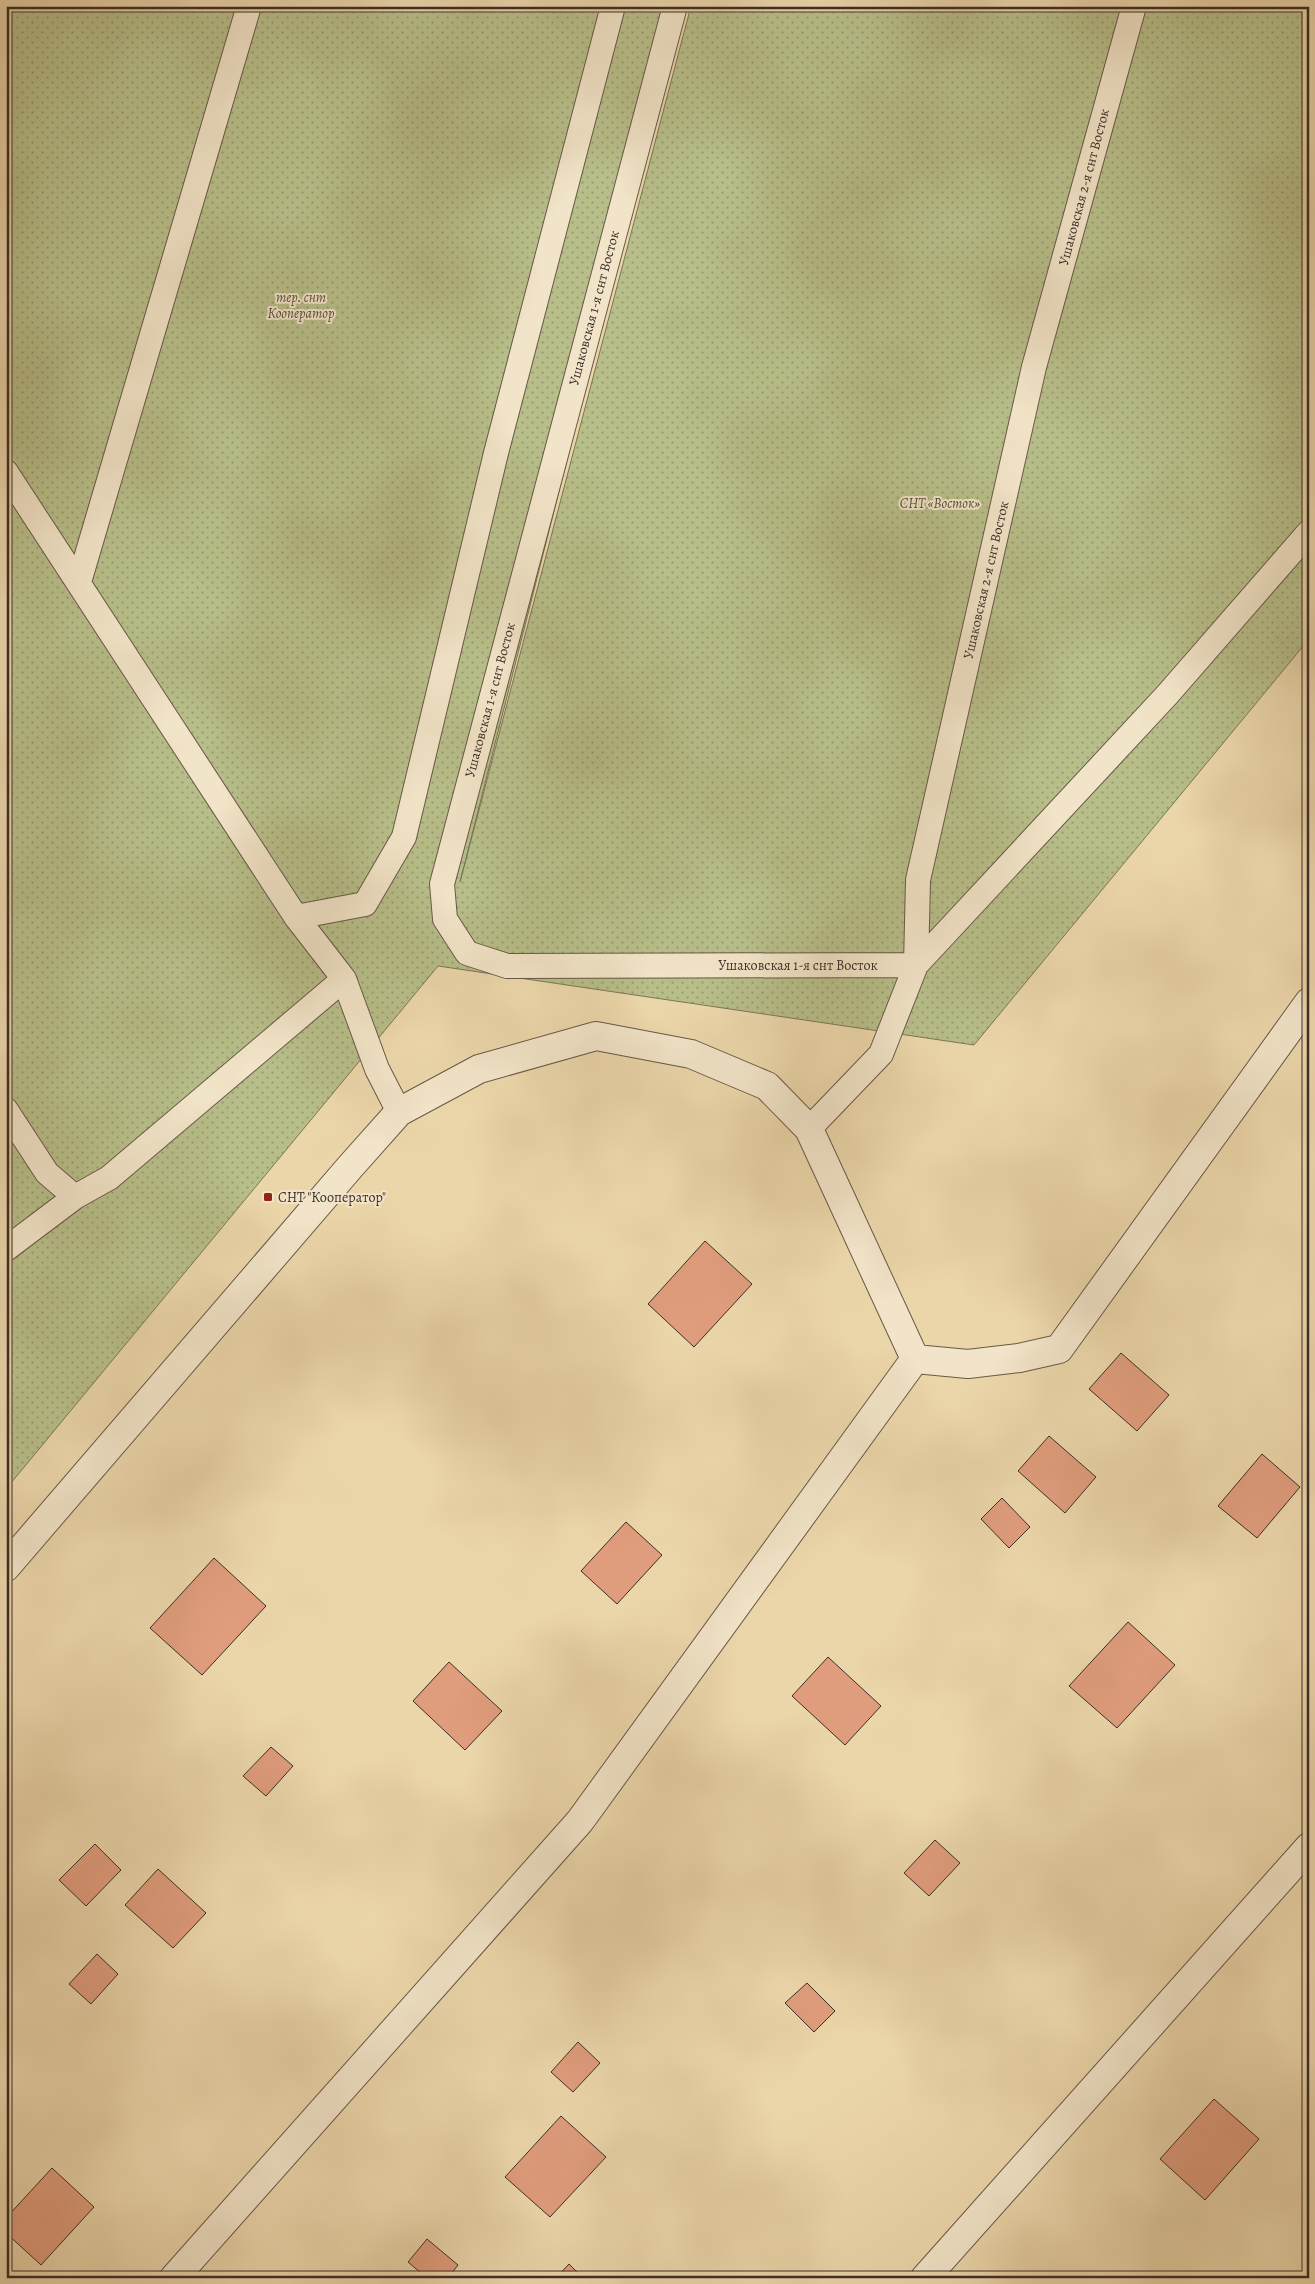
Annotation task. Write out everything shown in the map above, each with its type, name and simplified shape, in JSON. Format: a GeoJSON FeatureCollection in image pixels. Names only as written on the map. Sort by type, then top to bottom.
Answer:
{"type":"FeatureCollection","features":[{"type":"Feature","properties":{"kind":"street"},"geometry":{"type":"LineString","coordinates":[[915,1360],[968,1364],[1019,1358],[1059,1349],[1309,1002]]}},
{"type":"Feature","properties":{"kind":"street"},"geometry":{"type":"LineString","coordinates":[[6,1567],[343,1174],[399,1112],[479,1069],[596,1036],[691,1054],[767,1086],[809,1129],[915,1360]]}},
{"type":"Feature","properties":{"kind":"street"},"geometry":{"type":"LineString","coordinates":[[174,2278],[580,1821],[915,1360]]}},
{"type":"Feature","properties":{"kind":"street"},"geometry":{"type":"LineString","coordinates":[[925,2278],[1309,1847]]}},
{"type":"Feature","properties":{"kind":"lane"},"geometry":{"type":"LineString","coordinates":[[79,582],[249,6]]}},
{"type":"Feature","properties":{"kind":"lane"},"geometry":{"type":"LineString","coordinates":[[296,917],[365,904],[404,837],[496,453],[613,6]]}},
{"type":"Feature","properties":{"kind":"lane","name":"Ушаковская 1-я снт Восток"},"geometry":{"type":"LineString","coordinates":[[675,6],[442,884],[445,919],[467,953],[507,966],[916,965]]}},
{"type":"Feature","properties":{"kind":"lane","name":"Ушаковская 2-я снт Восток"},"geometry":{"type":"LineString","coordinates":[[809,1129],[881,1054],[916,965],[918,880],[1032,377],[1134,6]]}},
{"type":"Feature","properties":{"kind":"lane"},"geometry":{"type":"LineString","coordinates":[[6,472],[296,917],[344,979],[377,1069],[399,1112]]}},
{"type":"Feature","properties":{"kind":"lane"},"geometry":{"type":"LineString","coordinates":[[916,965],[1167,695],[1309,532]]}},
{"type":"Feature","properties":{"kind":"lane"},"geometry":{"type":"LineString","coordinates":[[6,1250],[75,1197],[109,1178],[344,979]]}},
{"type":"Feature","properties":{"kind":"lane"},"geometry":{"type":"LineString","coordinates":[[6,1110],[47,1173],[75,1197]]}},
{"type":"Feature","properties":{"kind":"green space"},"geometry":{"type":"Polygon","coordinates":[[[6,6],[682,6],[460,882],[691,6],[1309,6],[1309,639],[974,1045],[438,966],[6,1489],[6,6]]]}},
{"type":"Feature","properties":{"kind":"building"},"geometry":{"type":"Polygon","coordinates":[[[705,1241],[752,1284],[694,1347],[648,1304],[705,1241]]]}},
{"type":"Feature","properties":{"kind":"building"},"geometry":{"type":"Polygon","coordinates":[[[1121,1353],[1169,1395],[1137,1431],[1089,1389],[1121,1353]]]}},
{"type":"Feature","properties":{"kind":"building"},"geometry":{"type":"Polygon","coordinates":[[[1049,1436],[1096,1477],[1065,1513],[1018,1471],[1049,1436]]]}},
{"type":"Feature","properties":{"kind":"building"},"geometry":{"type":"Polygon","coordinates":[[[1262,1454],[1300,1487],[1257,1538],[1218,1506],[1262,1454]]]}},
{"type":"Feature","properties":{"kind":"building"},"geometry":{"type":"Polygon","coordinates":[[[1002,1498],[1030,1527],[1009,1548],[981,1519],[1002,1498]]]}},
{"type":"Feature","properties":{"kind":"building"},"geometry":{"type":"Polygon","coordinates":[[[626,1522],[662,1555],[617,1604],[581,1571],[626,1522]]]}},
{"type":"Feature","properties":{"kind":"building"},"geometry":{"type":"Polygon","coordinates":[[[214,1558],[266,1606],[202,1675],[150,1628],[214,1558]]]}},
{"type":"Feature","properties":{"kind":"building"},"geometry":{"type":"Polygon","coordinates":[[[1128,1622],[1175,1665],[1117,1728],[1069,1686],[1128,1622]]]}},
{"type":"Feature","properties":{"kind":"building"},"geometry":{"type":"Polygon","coordinates":[[[828,1657],[881,1706],[845,1745],[792,1696],[828,1657]]]}},
{"type":"Feature","properties":{"kind":"building"},"geometry":{"type":"Polygon","coordinates":[[[449,1662],[502,1711],[465,1750],[413,1701],[449,1662]]]}},
{"type":"Feature","properties":{"kind":"building"},"geometry":{"type":"Polygon","coordinates":[[[271,1747],[293,1766],[266,1796],[243,1776],[271,1747]]]}},
{"type":"Feature","properties":{"kind":"building"},"geometry":{"type":"Polygon","coordinates":[[[935,1840],[960,1863],[929,1896],[904,1873],[935,1840]]]}},
{"type":"Feature","properties":{"kind":"building"},"geometry":{"type":"Polygon","coordinates":[[[95,1844],[121,1870],[86,1906],[59,1880],[95,1844]]]}},
{"type":"Feature","properties":{"kind":"building"},"geometry":{"type":"Polygon","coordinates":[[[158,1869],[206,1913],[173,1948],[125,1905],[158,1869]]]}},
{"type":"Feature","properties":{"kind":"building"},"geometry":{"type":"Polygon","coordinates":[[[97,1954],[118,1974],[91,2004],[69,1984],[97,1954]]]}},
{"type":"Feature","properties":{"kind":"building"},"geometry":{"type":"Polygon","coordinates":[[[807,1983],[835,2011],[814,2032],[785,2003],[807,1983]]]}},
{"type":"Feature","properties":{"kind":"building"},"geometry":{"type":"Polygon","coordinates":[[[578,2042],[600,2063],[573,2092],[551,2072],[578,2042]]]}},
{"type":"Feature","properties":{"kind":"building"},"geometry":{"type":"Polygon","coordinates":[[[1214,2099],[1259,2139],[1205,2200],[1160,2159],[1214,2099]]]}},
{"type":"Feature","properties":{"kind":"building"},"geometry":{"type":"Polygon","coordinates":[[[561,2116],[606,2157],[550,2217],[505,2177],[561,2116]]]}},
{"type":"Feature","properties":{"kind":"building"},"geometry":{"type":"Polygon","coordinates":[[[52,2168],[94,2207],[41,2265],[6,2233],[6,2218],[52,2168]]]}},
{"type":"Feature","properties":{"kind":"building"},"geometry":{"type":"Polygon","coordinates":[[[427,2239],[458,2265],[448,2278],[427,2278],[408,2262],[427,2239]]]}},
{"type":"Feature","properties":{"kind":"building"},"geometry":{"type":"Polygon","coordinates":[[[569,2264],[583,2278],[556,2278],[569,2264]]]}},
{"type":"Feature","properties":{"kind":"place","name":"СНТ \"Кооператор\""},"geometry":{"type":"Point","coordinates":[268,1197]}},
{"type":"Feature","properties":{"kind":"park label","name":"тер. снт Кооператор"},"geometry":{"type":"Point","coordinates":[301,306]}},
{"type":"Feature","properties":{"kind":"park label","name":"СНТ «Восток»"},"geometry":{"type":"Point","coordinates":[940,503]}}]}
